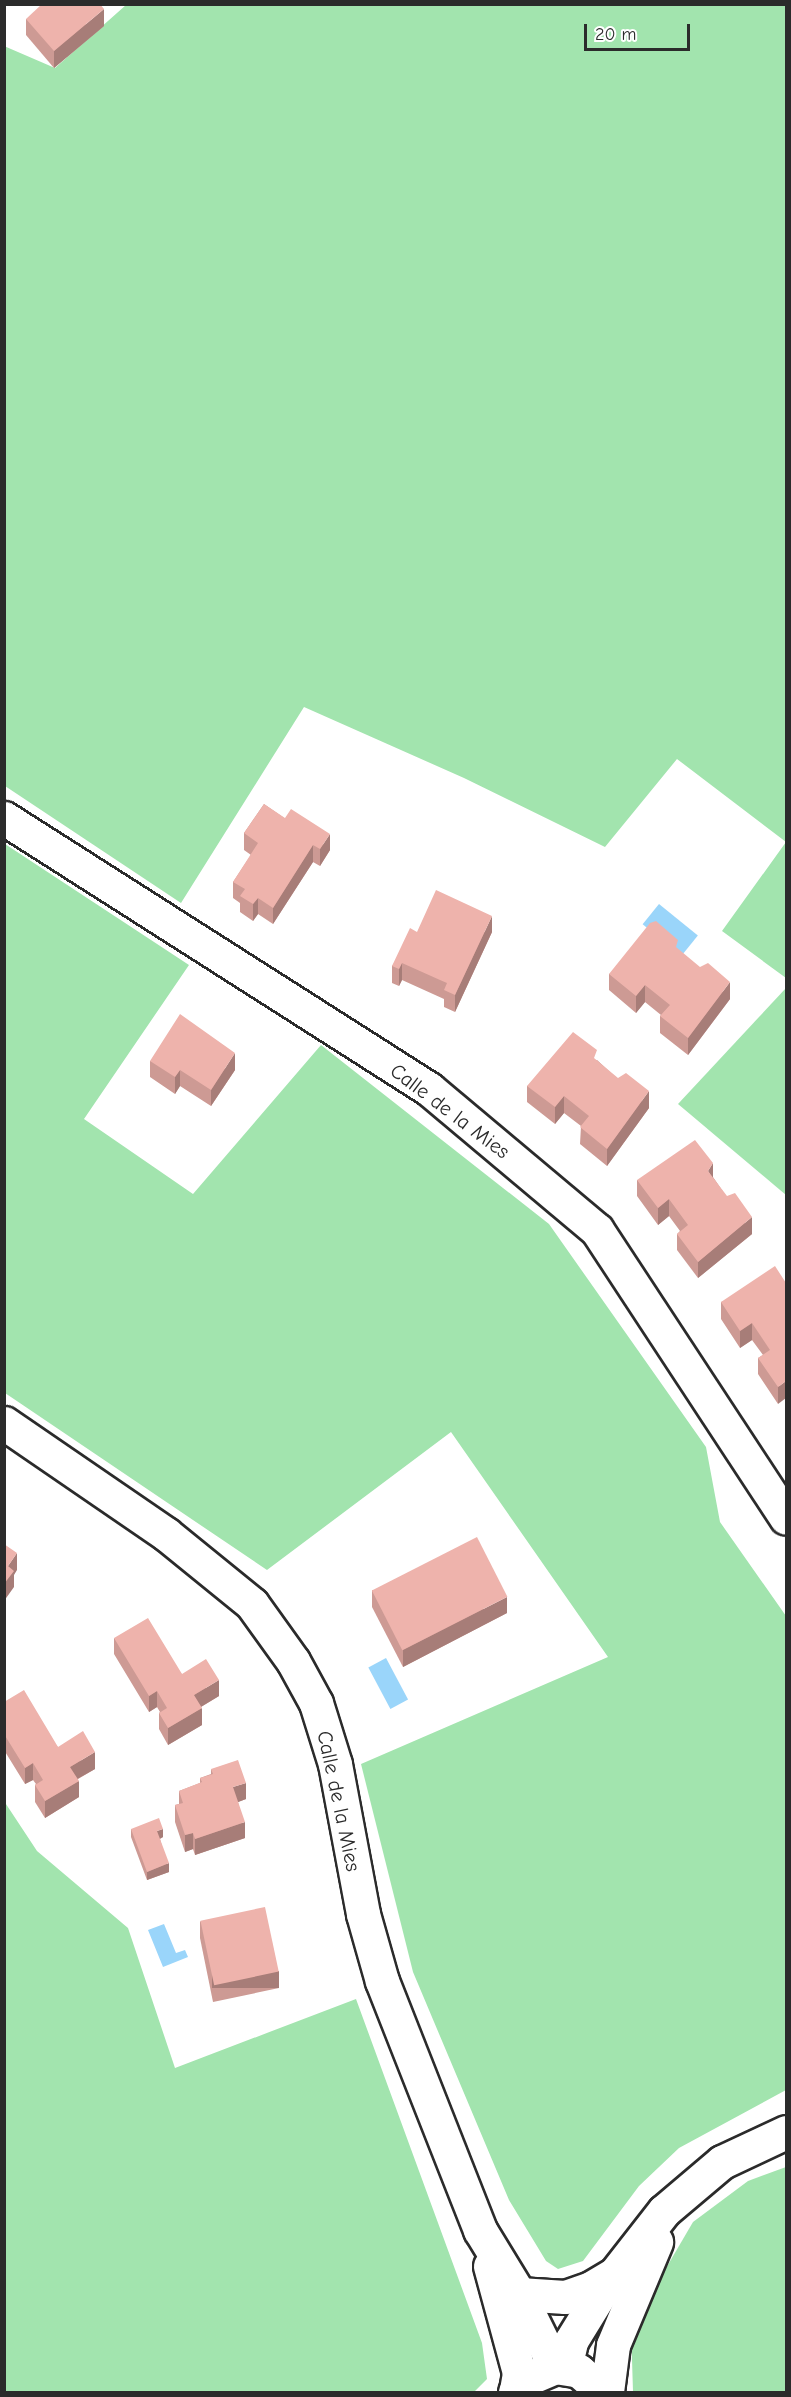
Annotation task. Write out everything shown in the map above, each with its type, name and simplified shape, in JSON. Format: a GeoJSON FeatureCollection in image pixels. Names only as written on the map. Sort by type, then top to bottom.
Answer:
{"type":"FeatureCollection","features":[{"type":"Feature","properties":{"kind":"street","name":"Calle de la Mies"},"geometry":{"type":"LineString","coordinates":[[4,818],[429,1089],[597,1230],[786,1518]]}},
{"type":"Feature","properties":{"kind":"street","name":"Calle de la Mies"},"geometry":{"type":"LineString","coordinates":[[4,1423],[166,1534],[252,1604],[293,1661],[316,1703],[335,1764],[363,1914],[381,1982],[480,2230],[519,2373],[516,2391]]}},
{"type":"Feature","properties":{"kind":"street"},"geometry":{"type":"LineString","coordinates":[[560,2368],[571,2341],[614,2274],[664,2211],[722,2162],[786,2132]]}},
{"type":"Feature","properties":{"kind":"street"},"geometry":{"type":"LineString","coordinates":[[605,2392],[613,2345],[627,2305],[658,2237],[691,2187]]}},
{"type":"Feature","properties":{"kind":"street","name":"Calle de la Mies"},"geometry":{"type":"LineString","coordinates":[[480,2230],[560,2368]]}},
{"type":"Feature","properties":{"kind":"street"},"geometry":{"type":"LineString","coordinates":[[519,2294],[565,2297],[591,2288],[614,2274]]}},
{"type":"Feature","properties":{"kind":"street"},"geometry":{"type":"LineString","coordinates":[[516,2391],[540,2371],[560,2368],[590,2377],[605,2392]]}},
{"type":"Feature","properties":{"kind":"green space"},"geometry":{"type":"Polygon","coordinates":[[[126,5],[786,5],[786,842],[677,759],[605,847],[464,778],[304,707],[181,903],[5,786],[4,46],[55,68],[126,5]]]}},
{"type":"Feature","properties":{"kind":"green space"},"geometry":{"type":"Polygon","coordinates":[[[786,842],[786,978],[722,931],[786,842]]]}},
{"type":"Feature","properties":{"kind":"green space"},"geometry":{"type":"Polygon","coordinates":[[[5,844],[189,965],[84,1119],[193,1194],[321,1045],[549,1224],[706,1447],[720,1522],[786,1616],[786,2090],[679,2148],[639,2186],[583,2261],[558,2269],[546,2261],[509,2200],[413,1972],[361,1764],[608,1657],[451,1432],[267,1570],[5,1393],[5,844]]]}},
{"type":"Feature","properties":{"kind":"green space"},"geometry":{"type":"Polygon","coordinates":[[[786,988],[786,1195],[678,1104],[786,988]]]}},
{"type":"Feature","properties":{"kind":"green space"},"geometry":{"type":"Polygon","coordinates":[[[4,1801],[37,1851],[128,1928],[175,2068],[356,1999],[482,2343],[487,2379],[474,2392],[5,2392],[4,1801]]]}},
{"type":"Feature","properties":{"kind":"green space"},"geometry":{"type":"Polygon","coordinates":[[[786,2167],[786,2392],[633,2392],[631,2328],[693,2222],[748,2181],[786,2167]]]}},
{"type":"Feature","properties":{"kind":"water"},"geometry":{"type":"Polygon","coordinates":[[[659,904],[698,935],[681,956],[643,924],[659,904]]]}},
{"type":"Feature","properties":{"kind":"water"},"geometry":{"type":"Polygon","coordinates":[[[386,1658],[408,1699],[390,1709],[368,1667],[386,1658]]]}},
{"type":"Feature","properties":{"kind":"water"},"geometry":{"type":"Polygon","coordinates":[[[164,1924],[176,1953],[185,1950],[188,1957],[163,1967],[148,1930],[164,1924]]]}},
{"type":"Feature","properties":{"kind":"building"},"geometry":{"type":"Polygon","coordinates":[[[42,4],[100,4],[104,9],[54,51],[26,19],[42,4]]]}},
{"type":"Feature","properties":{"kind":"building"},"geometry":{"type":"Polygon","coordinates":[[[264,804],[285,818],[291,809],[330,834],[320,849],[313,845],[273,908],[258,898],[253,904],[240,896],[245,889],[233,882],[258,843],[244,833],[264,804]]]}},
{"type":"Feature","properties":{"kind":"building"},"geometry":{"type":"Polygon","coordinates":[[[436,890],[492,916],[455,995],[444,990],[447,983],[402,963],[399,969],[392,966],[410,928],[417,932],[436,890]]]}},
{"type":"Feature","properties":{"kind":"building"},"geometry":{"type":"Polygon","coordinates":[[[656,921],[678,940],[676,947],[700,967],[708,963],[730,982],[688,1038],[660,1016],[670,1005],[645,985],[636,996],[609,974],[650,923],[656,921]]]}},
{"type":"Feature","properties":{"kind":"building"},"geometry":{"type":"Polygon","coordinates":[[[180,1014],[235,1053],[211,1090],[180,1070],[175,1077],[150,1061],[180,1014]]]}},
{"type":"Feature","properties":{"kind":"building"},"geometry":{"type":"Polygon","coordinates":[[[573,1032],[597,1050],[594,1058],[618,1078],[626,1073],[649,1091],[607,1149],[580,1127],[589,1116],[564,1096],[555,1107],[527,1086],[573,1032]]]}},
{"type":"Feature","properties":{"kind":"building"},"geometry":{"type":"Polygon","coordinates":[[[695,1140],[713,1163],[708,1171],[727,1196],[735,1193],[752,1217],[698,1262],[677,1234],[688,1225],[669,1199],[658,1208],[637,1180],[695,1140]]]}},
{"type":"Feature","properties":{"kind":"building"},"geometry":{"type":"Polygon","coordinates":[[[775,1266],[786,1283],[786,1381],[778,1387],[758,1358],[770,1350],[752,1323],[740,1331],[721,1302],[775,1266]]]}},
{"type":"Feature","properties":{"kind":"building"},"geometry":{"type":"Polygon","coordinates":[[[477,1537],[507,1597],[402,1650],[372,1591],[477,1537]]]}},
{"type":"Feature","properties":{"kind":"building"},"geometry":{"type":"Polygon","coordinates":[[[4,1544],[17,1553],[8,1566],[14,1571],[4,1584],[4,1544]]]}},
{"type":"Feature","properties":{"kind":"building"},"geometry":{"type":"Polygon","coordinates":[[[148,1618],[182,1674],[206,1659],[219,1680],[194,1695],[202,1708],[168,1728],[159,1713],[167,1708],[157,1691],[149,1696],[114,1638],[148,1618]]]}},
{"type":"Feature","properties":{"kind":"building"},"geometry":{"type":"Polygon","coordinates":[[[24,1690],[58,1747],[83,1731],[95,1752],[70,1767],[79,1781],[45,1801],[35,1785],[43,1780],[33,1763],[25,1768],[4,1734],[4,1702],[24,1690]]]}},
{"type":"Feature","properties":{"kind":"building"},"geometry":{"type":"Polygon","coordinates":[[[238,1760],[246,1783],[233,1787],[245,1822],[195,1839],[193,1833],[185,1835],[175,1805],[183,1803],[179,1791],[202,1782],[200,1778],[213,1774],[211,1769],[238,1760]]]}},
{"type":"Feature","properties":{"kind":"building"},"geometry":{"type":"Polygon","coordinates":[[[159,1818],[163,1829],[157,1831],[169,1863],[147,1872],[131,1829],[159,1818]]]}},
{"type":"Feature","properties":{"kind":"building"},"geometry":{"type":"Polygon","coordinates":[[[265,1907],[279,1972],[214,1985],[200,1921],[265,1907]]]}}]}
